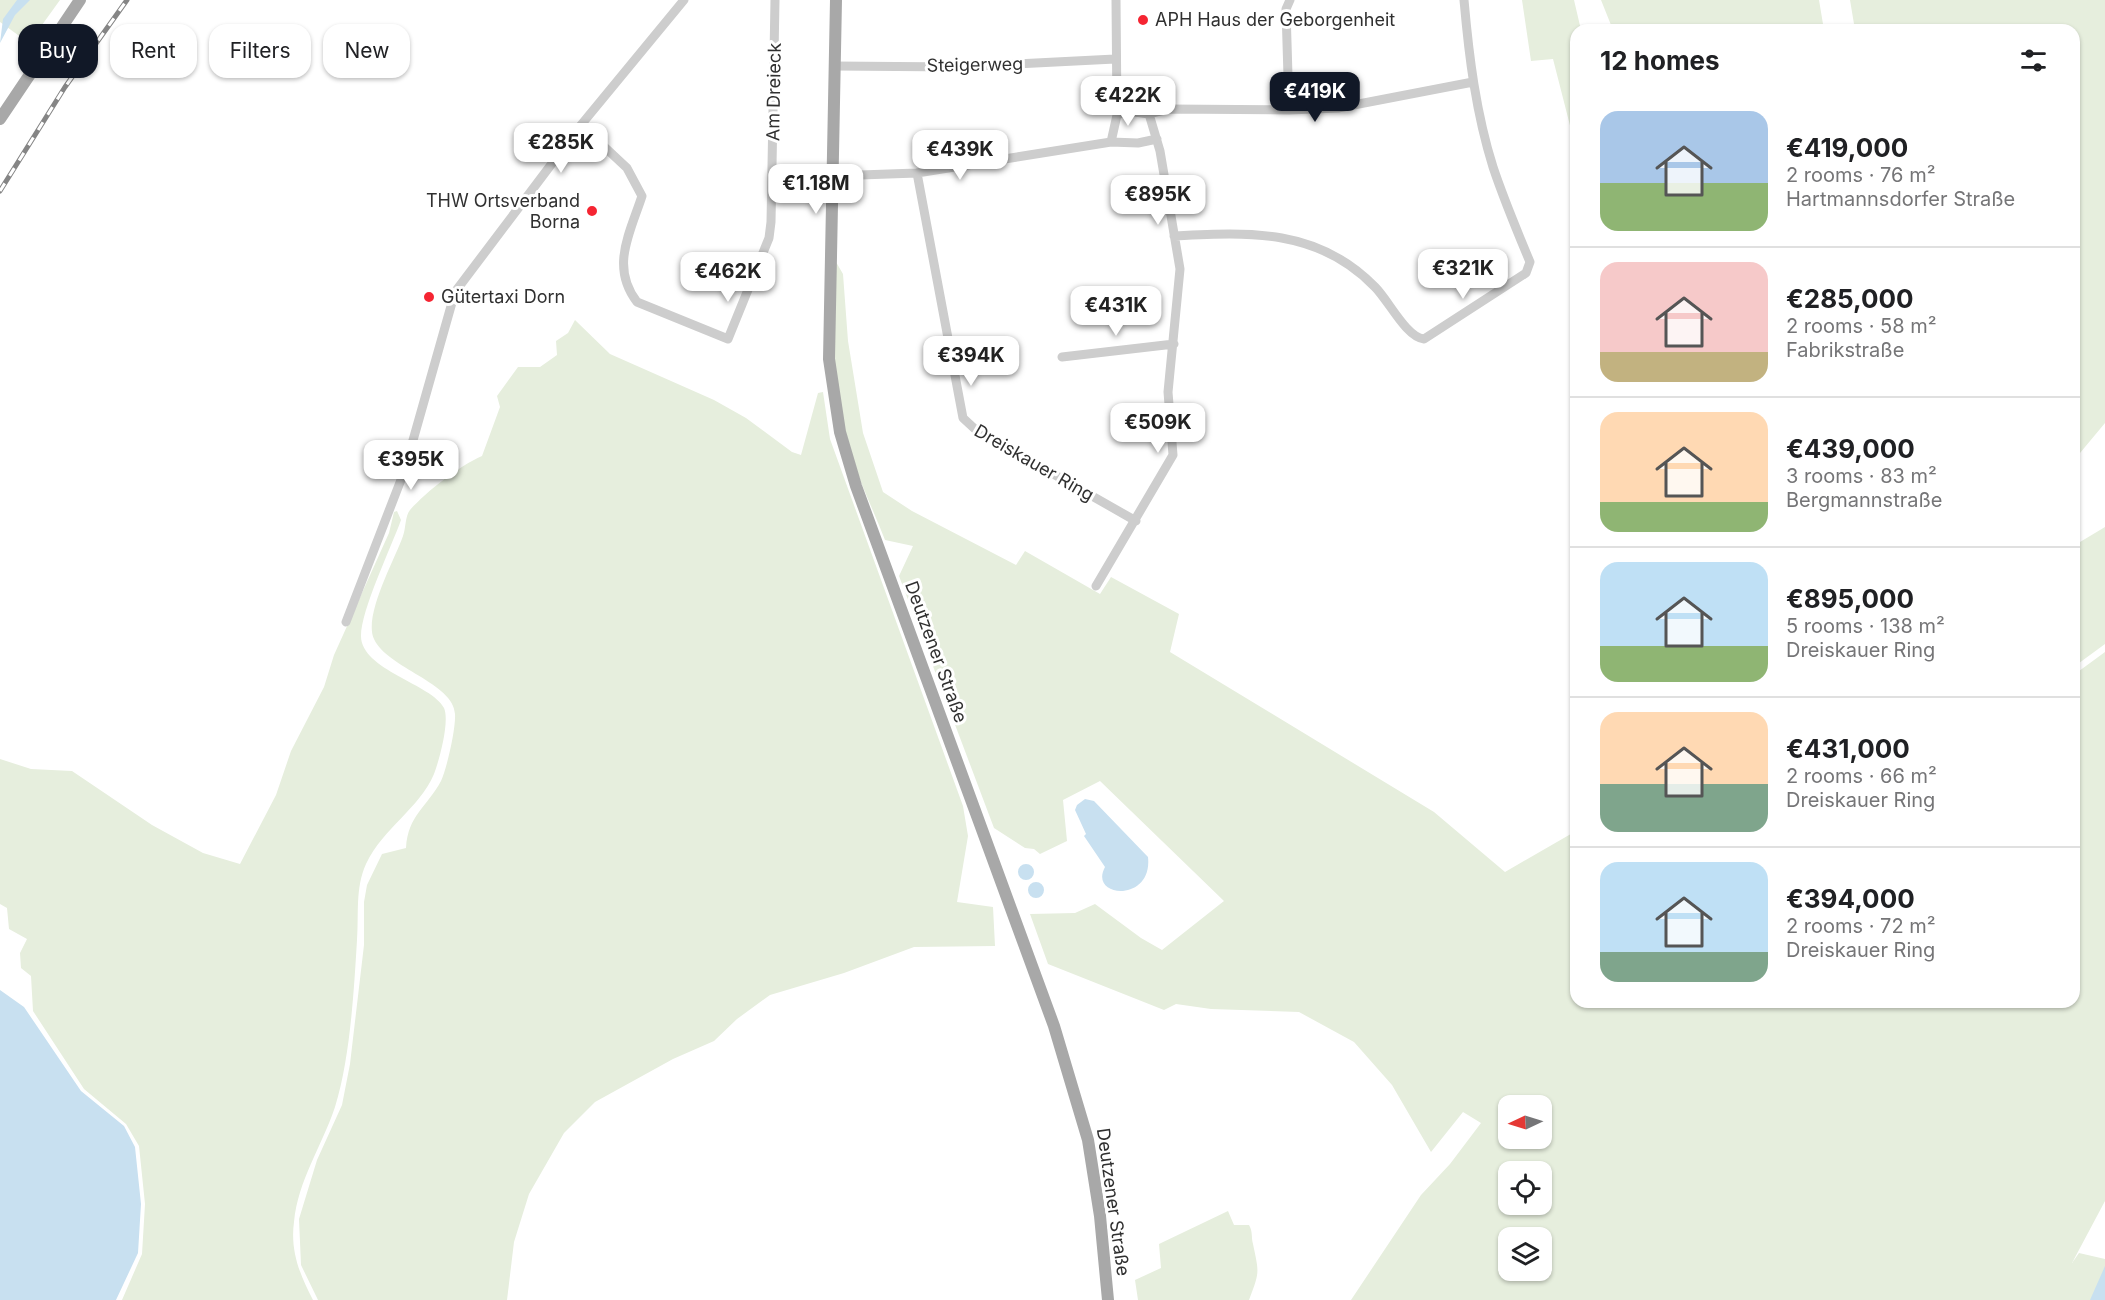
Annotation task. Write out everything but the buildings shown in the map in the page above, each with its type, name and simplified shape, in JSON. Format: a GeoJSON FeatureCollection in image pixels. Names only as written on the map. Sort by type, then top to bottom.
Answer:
{"type":"FeatureCollection","features":[{"type":"Feature","properties":{"kind":"main road"},"geometry":{"type":"LineString","coordinates":[[0,119],[80,0]]}},
{"type":"Feature","properties":{"kind":"main road","name":"Deutzener Straße"},"geometry":{"type":"LineString","coordinates":[[836,0],[830,359],[840,432],[856,486],[1061,1048],[1088,1140],[1094,1172],[1108,1300]]}},
{"type":"Feature","properties":{"kind":"street"},"geometry":{"type":"LineString","coordinates":[[346,622],[404,472],[454,292],[581,126],[684,0]]}},
{"type":"Feature","properties":{"kind":"street","name":"Am Dreieck"},"geometry":{"type":"LineString","coordinates":[[581,126],[627,168],[642,196],[624,255],[622,277],[627,290],[637,302],[728,339],[769,238],[775,0]]}},
{"type":"Feature","properties":{"kind":"street"},"geometry":{"type":"LineString","coordinates":[[1111,142],[1117,115],[1116,0]]}},
{"type":"Feature","properties":{"kind":"street"},"geometry":{"type":"LineString","coordinates":[[1289,111],[1286,9],[1290,0]]}},
{"type":"Feature","properties":{"kind":"street"},"geometry":{"type":"LineString","coordinates":[[1174,236],[1258,233],[1290,238],[1310,245],[1342,261],[1376,287],[1414,336],[1424,339],[1432,337],[1526,273],[1530,262],[1493,166],[1473,82],[1464,0]]}},
{"type":"Feature","properties":{"kind":"street","name":"Steigerweg"},"geometry":{"type":"LineString","coordinates":[[834,66],[959,67],[1115,59]]}},
{"type":"Feature","properties":{"kind":"street"},"geometry":{"type":"LineString","coordinates":[[1117,115],[1133,111],[1149,114],[1169,109],[1289,111],[1338,108],[1473,82]]}},
{"type":"Feature","properties":{"kind":"street"},"geometry":{"type":"LineString","coordinates":[[1096,586],[1173,455],[1168,392],[1180,279],[1157,139],[1149,114]]}},
{"type":"Feature","properties":{"kind":"street"},"geometry":{"type":"LineString","coordinates":[[832,176],[917,173],[1111,142],[1138,143],[1157,139]]}},
{"type":"Feature","properties":{"kind":"street","name":"Dreiskauer Ring"},"geometry":{"type":"LineString","coordinates":[[917,173],[963,418],[976,430],[1136,521]]}},
{"type":"Feature","properties":{"kind":"street"},"geometry":{"type":"LineString","coordinates":[[1062,357],[1174,344]]}},
{"type":"Feature","properties":{"kind":"green space"},"geometry":{"type":"Polygon","coordinates":[[[0,0],[60,0],[43,24],[18,24],[18,35],[0,22],[0,0]]]}},
{"type":"Feature","properties":{"kind":"green space"},"geometry":{"type":"Polygon","coordinates":[[[1522,0],[1574,0],[1580,24],[1570,24],[1570,126],[1553,59],[1531,61],[1522,0]]]}},
{"type":"Feature","properties":{"kind":"green space"},"geometry":{"type":"Polygon","coordinates":[[[1601,0],[1819,0],[1823,24],[1611,24],[1601,0]]]}},
{"type":"Feature","properties":{"kind":"green space"},"geometry":{"type":"Polygon","coordinates":[[[1850,0],[2105,0],[2105,423],[2080,453],[2080,24],[1854,24],[1850,0]]]}},
{"type":"Feature","properties":{"kind":"green space"},"geometry":{"type":"Polygon","coordinates":[[[836,262],[843,274],[848,341],[863,433],[883,492],[912,511],[1016,565],[1025,551],[1100,594],[1111,577],[1179,614],[1170,652],[1434,812],[1505,872],[1570,834],[1570,1008],[2080,1008],[2080,670],[2105,652],[2105,1201],[2072,1263],[2079,1253],[2105,1259],[2105,1289],[2100,1300],[1351,1300],[1421,1195],[1450,1164],[1481,1123],[1463,1112],[1431,1152],[1392,1085],[1354,1042],[1299,1012],[1211,1009],[1176,1004],[1164,1010],[1048,964],[1030,914],[1075,913],[1095,904],[1141,938],[1162,950],[1224,901],[1100,781],[1063,800],[1067,841],[1040,854],[1034,849],[1025,848],[994,828],[899,576],[913,546],[885,540],[846,439],[836,387],[836,262]]]}},
{"type":"Feature","properties":{"kind":"green space"},"geometry":{"type":"Polygon","coordinates":[[[575,320],[610,354],[714,400],[746,418],[792,452],[801,455],[818,393],[823,392],[830,439],[963,806],[968,836],[957,902],[993,907],[995,946],[914,947],[844,973],[770,995],[737,1019],[714,1041],[673,1059],[595,1102],[564,1133],[529,1194],[514,1242],[507,1300],[318,1300],[301,1265],[299,1219],[317,1160],[342,1105],[350,1064],[364,945],[364,902],[367,885],[382,854],[406,848],[414,819],[441,781],[451,748],[455,720],[452,703],[444,693],[392,659],[374,639],[372,629],[376,602],[403,536],[410,510],[444,480],[482,456],[500,407],[497,396],[518,367],[540,367],[557,355],[556,341],[568,333],[575,320]]]}},
{"type":"Feature","properties":{"kind":"green space"},"geometry":{"type":"Polygon","coordinates":[[[397,511],[401,520],[371,595],[361,636],[364,648],[372,658],[437,699],[444,708],[446,722],[434,774],[419,798],[373,851],[360,882],[353,1003],[344,1068],[335,1107],[300,1192],[294,1222],[293,1243],[297,1262],[313,1300],[122,1300],[142,1254],[145,1204],[139,1146],[126,1124],[84,1089],[33,1011],[31,976],[21,968],[20,953],[27,939],[9,929],[7,908],[0,904],[0,759],[31,769],[72,771],[152,825],[203,853],[240,864],[276,795],[291,751],[324,687],[334,655],[389,533],[394,512],[397,511]]]}},
{"type":"Feature","properties":{"kind":"green space"},"geometry":{"type":"Polygon","coordinates":[[[2105,527],[2105,644],[2080,662],[2080,542],[2105,527]]]}},
{"type":"Feature","properties":{"kind":"green space"},"geometry":{"type":"Polygon","coordinates":[[[1228,1211],[1234,1225],[1249,1225],[1251,1230],[1257,1272],[1249,1300],[1138,1300],[1135,1280],[1161,1268],[1159,1244],[1228,1211]]]}},
{"type":"Feature","properties":{"kind":"water"},"geometry":{"type":"Polygon","coordinates":[[[17,0],[30,0],[15,15],[0,43],[3,19],[17,0]]]}},
{"type":"Feature","properties":{"kind":"water"},"geometry":{"type":"Polygon","coordinates":[[[1085,799],[1094,801],[1148,857],[1147,872],[1141,882],[1132,889],[1112,890],[1105,885],[1102,877],[1105,867],[1084,836],[1086,834],[1075,810],[1077,805],[1085,799]]]}},
{"type":"Feature","properties":{"kind":"water"},"geometry":{"type":"Polygon","coordinates":[[[1026,864],[1032,866],[1034,872],[1032,878],[1026,880],[1020,878],[1018,872],[1020,866],[1026,864]]]}},
{"type":"Feature","properties":{"kind":"water"},"geometry":{"type":"Polygon","coordinates":[[[1036,882],[1042,884],[1044,890],[1042,896],[1036,898],[1030,896],[1028,890],[1030,884],[1036,882]]]}},
{"type":"Feature","properties":{"kind":"water"},"geometry":{"type":"Polygon","coordinates":[[[0,990],[24,1007],[81,1091],[124,1126],[135,1147],[141,1204],[138,1253],[116,1300],[0,1300],[0,990]]]}},
{"type":"Feature","properties":{"kind":"water"},"geometry":{"type":"Polygon","coordinates":[[[2105,1266],[2105,1300],[2090,1300],[2105,1266]]]}},
{"type":"Feature","properties":{"kind":"railway"},"geometry":{"type":"LineString","coordinates":[[0,191],[65,87],[127,0]]}},
{"type":"Feature","properties":{"kind":"place","name":"APH Haus der Geborgenheit"},"geometry":{"type":"Point","coordinates":[1143,20]}},
{"type":"Feature","properties":{"kind":"place","name":"THW Ortsverband Borna"},"geometry":{"type":"Point","coordinates":[592,211]}},
{"type":"Feature","properties":{"kind":"place","name":"Gütertaxi Dorn"},"geometry":{"type":"Point","coordinates":[429,297]}}]}
